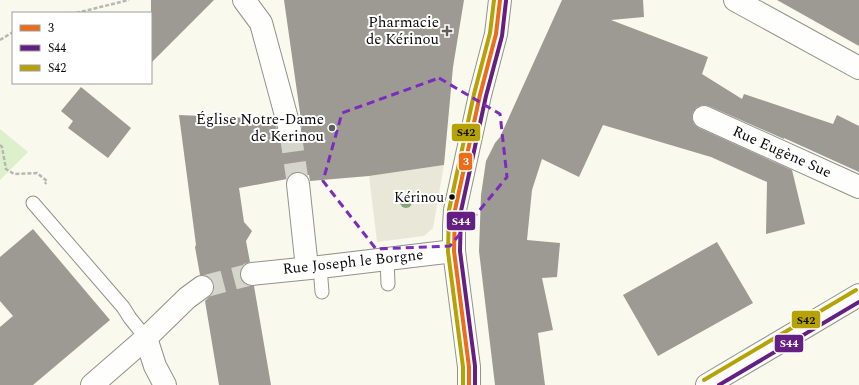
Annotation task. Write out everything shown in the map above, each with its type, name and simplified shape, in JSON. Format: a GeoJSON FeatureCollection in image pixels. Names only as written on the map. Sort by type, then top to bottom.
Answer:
{"type":"FeatureCollection","features":[{"type":"Feature","properties":{"kind":"street"},"geometry":{"type":"LineString","coordinates":[[244,0],[261,23],[290,130]]}},
{"type":"Feature","properties":{"kind":"street"},"geometry":{"type":"LineString","coordinates":[[469,385],[469,367],[454,251],[455,210],[480,95],[496,34],[500,0]]}},
{"type":"Feature","properties":{"kind":"street"},"geometry":{"type":"LineString","coordinates":[[735,0],[859,68]]}},
{"type":"Feature","properties":{"kind":"street","name":"Rue Eugène Sue"},"geometry":{"type":"LineString","coordinates":[[704,117],[859,187]]}},
{"type":"Feature","properties":{"kind":"street"},"geometry":{"type":"LineString","coordinates":[[298,184],[314,268]]}},
{"type":"Feature","properties":{"kind":"street","name":"Rue Joseph le Borgne"},"geometry":{"type":"LineString","coordinates":[[252,274],[454,251]]}},
{"type":"Feature","properties":{"kind":"street"},"geometry":{"type":"LineString","coordinates":[[92,385],[146,338],[187,298],[202,287]]}},
{"type":"Feature","properties":{"kind":"street"},"geometry":{"type":"LineString","coordinates":[[707,385],[859,295]]}},
{"type":"Feature","properties":{"kind":"street"},"geometry":{"type":"LineString","coordinates":[[146,338],[155,366],[165,385]]}},
{"type":"Feature","properties":{"kind":"lane"},"geometry":{"type":"LineString","coordinates":[[33,203],[123,307],[146,338]]}},
{"type":"Feature","properties":{"kind":"lane"},"geometry":{"type":"LineString","coordinates":[[387,259],[388,284]]}},
{"type":"Feature","properties":{"kind":"lane"},"geometry":{"type":"LineString","coordinates":[[314,268],[322,292]]}},
{"type":"Feature","properties":{"kind":"path"},"geometry":{"type":"LineString","coordinates":[[80,12],[129,0]]}},
{"type":"Feature","properties":{"kind":"path"},"geometry":{"type":"LineString","coordinates":[[0,40],[12,33]]}},
{"type":"Feature","properties":{"kind":"path"},"geometry":{"type":"LineString","coordinates":[[0,145],[2,147],[6,169],[14,174],[37,173],[47,181]]}},
{"type":"Feature","properties":{"kind":"highlighted area"},"geometry":{"type":"Polygon","coordinates":[[[439,78],[500,114],[507,177],[450,246],[376,249],[323,181],[342,113],[439,78]]]}},
{"type":"Feature","properties":{"kind":"green space"},"geometry":{"type":"Polygon","coordinates":[[[0,129],[28,152],[0,180],[0,129]]]}},
{"type":"Feature","properties":{"kind":"shaded area"},"geometry":{"type":"Polygon","coordinates":[[[444,165],[433,228],[424,236],[377,242],[369,176],[444,165]]]}},
{"type":"Feature","properties":{"kind":"building"},"geometry":{"type":"Polygon","coordinates":[[[151,0],[214,0],[152,62],[151,0]]]}},
{"type":"Feature","properties":{"kind":"building"},"geometry":{"type":"Polygon","coordinates":[[[284,0],[464,0],[453,67],[444,165],[369,176],[310,181],[309,175],[306,175],[303,172],[296,172],[290,174],[287,179],[239,188],[244,222],[252,231],[246,241],[250,262],[244,264],[241,269],[240,276],[242,282],[247,285],[254,286],[271,385],[219,385],[205,301],[213,292],[214,285],[212,280],[207,276],[200,275],[195,247],[196,245],[179,115],[274,119],[278,133],[282,139],[287,142],[293,142],[299,138],[302,133],[302,127],[284,0]]]}},
{"type":"Feature","properties":{"kind":"building"},"geometry":{"type":"Polygon","coordinates":[[[562,0],[643,0],[644,17],[611,20],[708,57],[702,74],[742,99],[744,94],[833,124],[837,115],[859,126],[859,172],[709,106],[703,105],[697,107],[693,112],[692,118],[694,124],[699,128],[792,170],[805,224],[766,234],[767,182],[711,157],[603,125],[579,177],[542,159],[532,190],[527,240],[560,243],[557,277],[542,278],[553,330],[538,333],[545,385],[495,385],[479,251],[481,195],[486,161],[495,143],[500,137],[562,0]]]}},
{"type":"Feature","properties":{"kind":"building"},"geometry":{"type":"Polygon","coordinates":[[[777,0],[859,0],[859,46],[777,0]]]}},
{"type":"Feature","properties":{"kind":"building"},"geometry":{"type":"Polygon","coordinates":[[[81,87],[131,128],[108,158],[68,128],[73,121],[61,111],[81,87]]]}},
{"type":"Feature","properties":{"kind":"building"},"geometry":{"type":"Polygon","coordinates":[[[33,229],[110,320],[33,385],[0,385],[0,327],[13,316],[0,301],[0,257],[33,229]]]}},
{"type":"Feature","properties":{"kind":"building"},"geometry":{"type":"Polygon","coordinates":[[[717,242],[753,303],[658,356],[623,295],[717,242]]]}},
{"type":"Feature","properties":{"kind":"tunnel"},"geometry":{"type":"LineString","coordinates":[[290,130],[298,184]]}},
{"type":"Feature","properties":{"kind":"tunnel"},"geometry":{"type":"LineString","coordinates":[[202,287],[252,274]]}},
{"type":"Feature","properties":{"kind":"transit line","name":"S42"},"geometry":{"type":"LineString","coordinates":[[463,385],[463,367],[448,252],[449,210],[474,94],[490,33],[494,0]]}},
{"type":"Feature","properties":{"kind":"transit line","name":"3"},"geometry":{"type":"LineString","coordinates":[[469,385],[469,367],[454,251],[455,210],[480,95],[496,34],[500,0]]}},
{"type":"Feature","properties":{"kind":"transit line","name":"S44"},"geometry":{"type":"LineString","coordinates":[[475,385],[475,366],[460,251],[461,211],[486,96],[502,36],[506,1]]}},
{"type":"Feature","properties":{"kind":"transit line","name":"S42"},"geometry":{"type":"LineString","coordinates":[[704,380],[856,290]]}},
{"type":"Feature","properties":{"kind":"transit line","name":"S44"},"geometry":{"type":"LineString","coordinates":[[719,385],[859,302]]}},
{"type":"Feature","properties":{"kind":"place","name":"Pharmacie de Kérinou"},"geometry":{"type":"Point","coordinates":[447,31]}},
{"type":"Feature","properties":{"kind":"place","name":"Église Notre-Dame de Kerinou"},"geometry":{"type":"Point","coordinates":[332,128]}},
{"type":"Feature","properties":{"kind":"place","name":"Kérinou"},"geometry":{"type":"Point","coordinates":[452,197]}}]}
